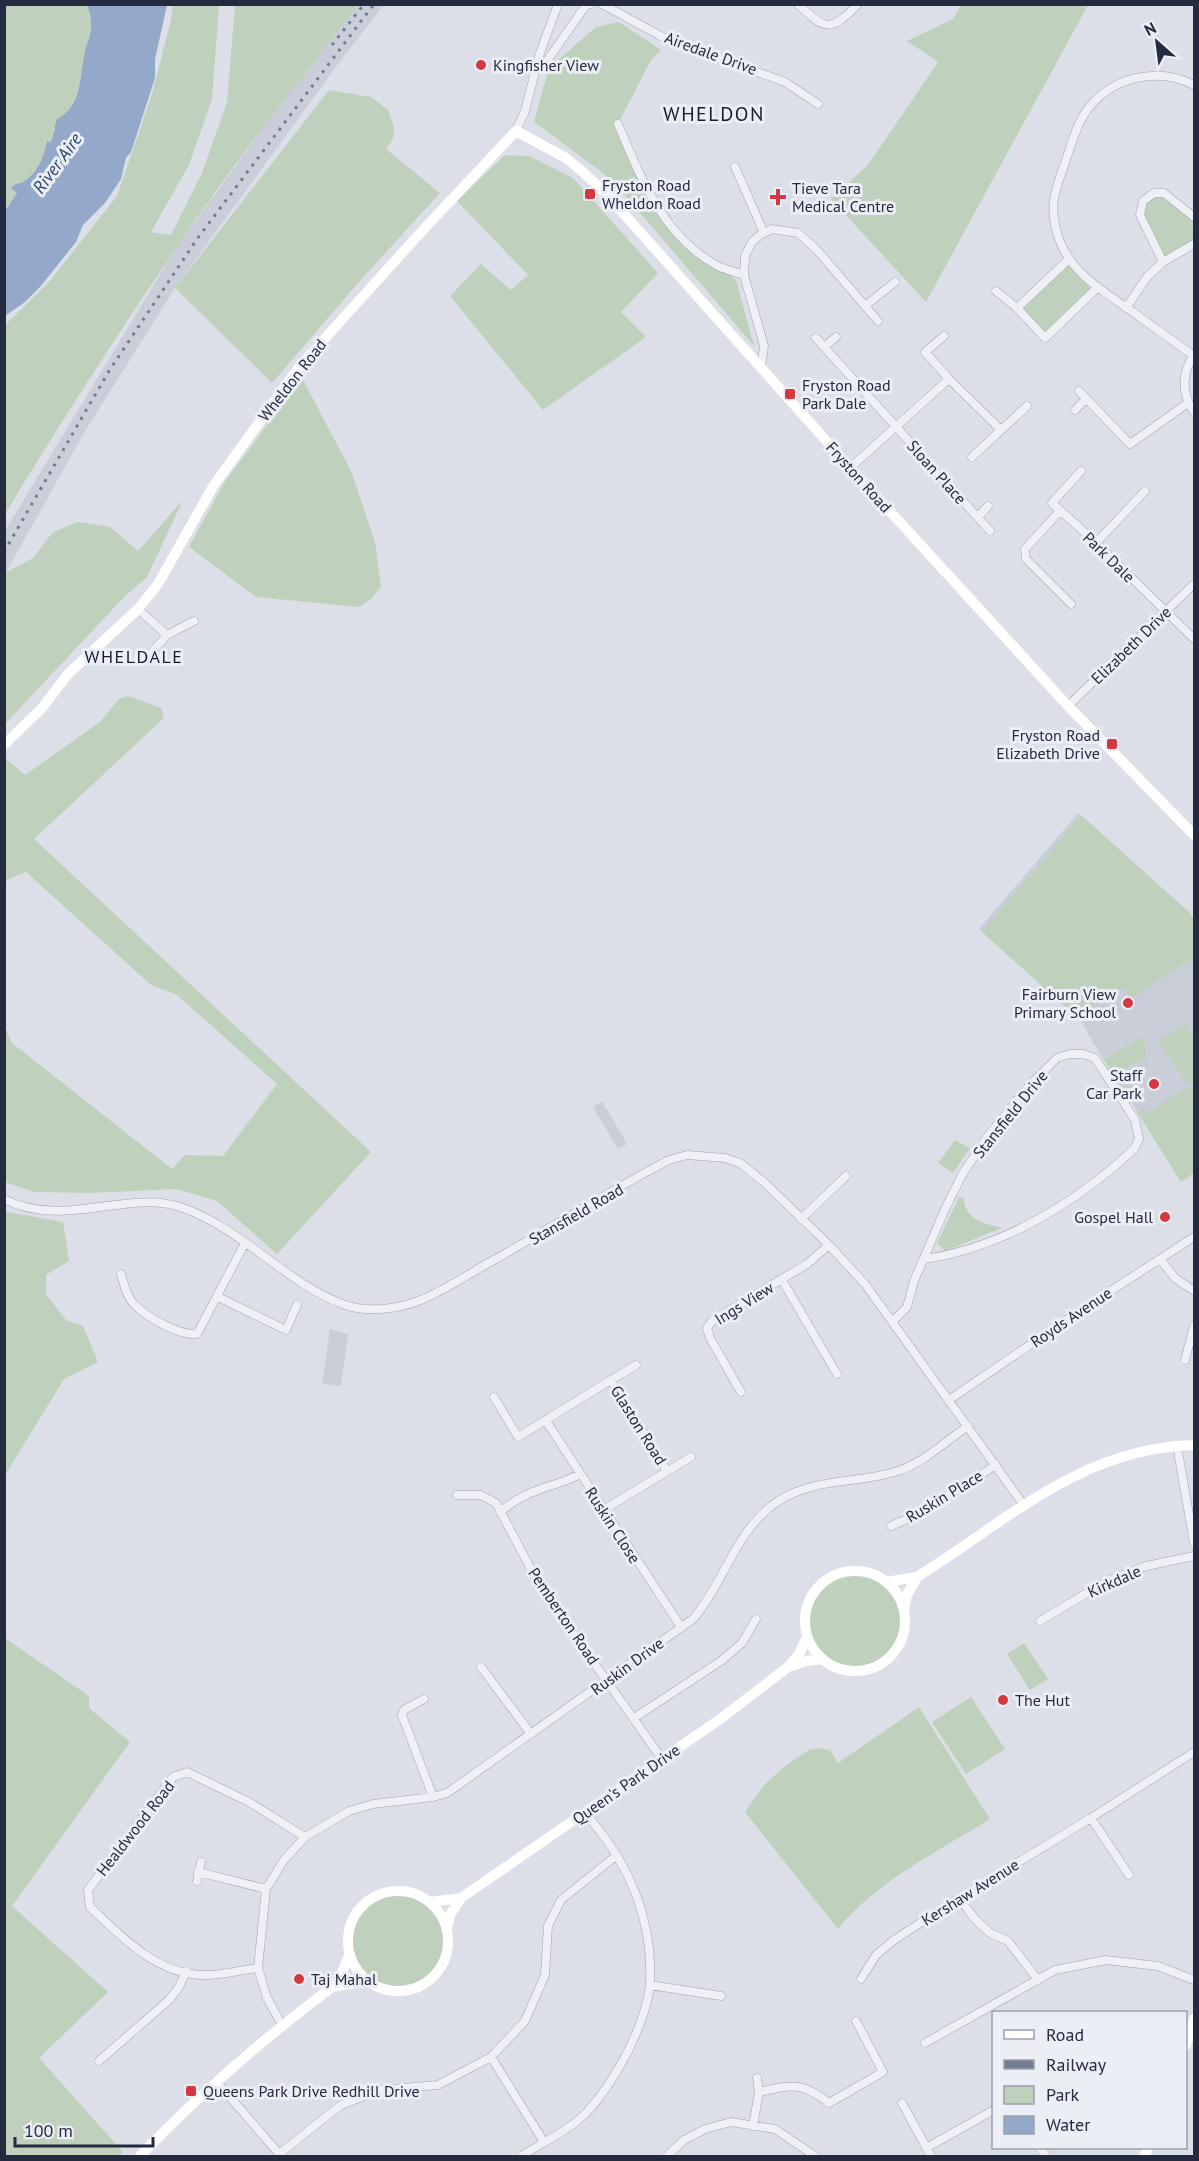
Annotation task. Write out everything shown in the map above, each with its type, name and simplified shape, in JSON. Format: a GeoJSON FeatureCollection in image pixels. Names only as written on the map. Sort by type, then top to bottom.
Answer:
{"type":"FeatureCollection","features":[{"type":"Feature","properties":{"kind":"street","name":"Wheldon Road"},"geometry":{"type":"LineString","coordinates":[[4,745],[42,708],[68,674],[138,609],[158,584],[214,485],[300,366],[516,131],[525,111],[537,65],[558,4]]}},
{"type":"Feature","properties":{"kind":"street"},"geometry":{"type":"LineString","coordinates":[[537,65],[548,61],[586,5],[591,4]]}},
{"type":"Feature","properties":{"kind":"street","name":"Airedale Drive"},"geometry":{"type":"LineString","coordinates":[[602,4],[670,40],[785,82],[818,104]]}},
{"type":"Feature","properties":{"kind":"street"},"geometry":{"type":"LineString","coordinates":[[798,4],[817,22],[825,26],[845,18],[858,4]]}},
{"type":"Feature","properties":{"kind":"street"},"geometry":{"type":"LineString","coordinates":[[1194,85],[1180,78],[1155,75],[1128,80],[1104,94],[1086,112],[1074,135],[1053,198],[1055,224],[1061,244],[1080,273],[1126,308],[1194,354],[1186,371],[1183,388],[1194,412]]}},
{"type":"Feature","properties":{"kind":"street"},"geometry":{"type":"LineString","coordinates":[[618,124],[650,198],[669,225],[699,255],[719,267],[744,275]]}},
{"type":"Feature","properties":{"kind":"street","name":"Fryston Road"},"geometry":{"type":"LineString","coordinates":[[516,131],[566,158],[583,171],[1068,706],[1194,835]]}},
{"type":"Feature","properties":{"kind":"street"},"geometry":{"type":"LineString","coordinates":[[735,167],[764,233]]}},
{"type":"Feature","properties":{"kind":"street"},"geometry":{"type":"LineString","coordinates":[[1163,262],[1140,215],[1143,201],[1154,193],[1164,193],[1194,217]]}},
{"type":"Feature","properties":{"kind":"street"},"geometry":{"type":"LineString","coordinates":[[761,368],[764,346],[744,275],[745,256],[752,242],[772,229],[798,233],[816,250],[878,321]]}},
{"type":"Feature","properties":{"kind":"street"},"geometry":{"type":"LineString","coordinates":[[1126,308],[1147,277],[1163,262],[1194,244]]}},
{"type":"Feature","properties":{"kind":"street"},"geometry":{"type":"LineString","coordinates":[[1017,308],[1069,259]]}},
{"type":"Feature","properties":{"kind":"street"},"geometry":{"type":"LineString","coordinates":[[865,306],[895,282]]}},
{"type":"Feature","properties":{"kind":"street"},"geometry":{"type":"LineString","coordinates":[[996,291],[1017,308],[1045,338],[1098,287]]}},
{"type":"Feature","properties":{"kind":"street"},"geometry":{"type":"LineString","coordinates":[[944,336],[925,352],[1001,430]]}},
{"type":"Feature","properties":{"kind":"street"},"geometry":{"type":"LineString","coordinates":[[824,347],[836,337]]}},
{"type":"Feature","properties":{"kind":"street","name":"Sloan Place"},"geometry":{"type":"LineString","coordinates":[[816,338],[990,531]]}},
{"type":"Feature","properties":{"kind":"street","name":"Sloan Place"},"geometry":{"type":"LineString","coordinates":[[850,468],[949,379]]}},
{"type":"Feature","properties":{"kind":"street"},"geometry":{"type":"LineString","coordinates":[[1079,391],[1130,444],[1188,403]]}},
{"type":"Feature","properties":{"kind":"street"},"geometry":{"type":"LineString","coordinates":[[1075,410],[1086,399]]}},
{"type":"Feature","properties":{"kind":"street"},"geometry":{"type":"LineString","coordinates":[[972,457],[1027,406]]}},
{"type":"Feature","properties":{"kind":"street","name":"Park Dale"},"geometry":{"type":"LineString","coordinates":[[1081,471],[1052,503],[1194,639]]}},
{"type":"Feature","properties":{"kind":"street"},"geometry":{"type":"LineString","coordinates":[[1096,543],[1145,491]]}},
{"type":"Feature","properties":{"kind":"street","name":"Sloan Place"},"geometry":{"type":"LineString","coordinates":[[978,517],[988,506]]}},
{"type":"Feature","properties":{"kind":"street"},"geometry":{"type":"LineString","coordinates":[[1060,511],[1025,549],[1026,559],[1071,604]]}},
{"type":"Feature","properties":{"kind":"street","name":"Elizabeth Drive"},"geometry":{"type":"LineString","coordinates":[[1068,706],[1194,584]]}},
{"type":"Feature","properties":{"kind":"street"},"geometry":{"type":"LineString","coordinates":[[138,609],[167,635]]}},
{"type":"Feature","properties":{"kind":"street"},"geometry":{"type":"LineString","coordinates":[[152,652],[167,635],[194,621]]}},
{"type":"Feature","properties":{"kind":"street","name":"Stansfield Drive"},"geometry":{"type":"LineString","coordinates":[[893,1321],[907,1306],[924,1259],[946,1207],[963,1173],[988,1136],[1027,1088],[1057,1058],[1070,1054],[1083,1054],[1095,1058],[1135,1120],[1139,1139],[1134,1149],[1073,1196],[1012,1233],[953,1255],[924,1259]]}},
{"type":"Feature","properties":{"kind":"street","name":"Stansfield Road"},"geometry":{"type":"LineString","coordinates":[[4,1199],[39,1210],[71,1212],[131,1204],[157,1203],[182,1207],[205,1218],[245,1243],[313,1291],[348,1306],[369,1310],[392,1308],[420,1300],[524,1244],[669,1160],[687,1155],[711,1155],[740,1163],[764,1182],[829,1245],[865,1284],[1023,1504]]}},
{"type":"Feature","properties":{"kind":"street"},"geometry":{"type":"LineString","coordinates":[[801,1219],[846,1176]]}},
{"type":"Feature","properties":{"kind":"street","name":"Royds Avenue"},"geometry":{"type":"LineString","coordinates":[[949,1400],[1194,1237]]}},
{"type":"Feature","properties":{"kind":"street"},"geometry":{"type":"LineString","coordinates":[[121,1274],[128,1295],[134,1304],[156,1320],[189,1335],[197,1334],[245,1243]]}},
{"type":"Feature","properties":{"kind":"street","name":"Ings View"},"geometry":{"type":"LineString","coordinates":[[741,1392],[710,1338],[707,1328],[713,1320],[807,1264],[829,1245]]}},
{"type":"Feature","properties":{"kind":"street"},"geometry":{"type":"LineString","coordinates":[[1160,1259],[1175,1278],[1194,1291]]}},
{"type":"Feature","properties":{"kind":"street","name":"Ings View"},"geometry":{"type":"LineString","coordinates":[[782,1280],[837,1374]]}},
{"type":"Feature","properties":{"kind":"street"},"geometry":{"type":"LineString","coordinates":[[218,1297],[286,1330],[297,1305]]}},
{"type":"Feature","properties":{"kind":"street"},"geometry":{"type":"LineString","coordinates":[[1185,1360],[1194,1326]]}},
{"type":"Feature","properties":{"kind":"street","name":"Glaston Road"},"geometry":{"type":"LineString","coordinates":[[494,1397],[518,1437],[636,1365]]}},
{"type":"Feature","properties":{"kind":"street","name":"Glaston Road"},"geometry":{"type":"LineString","coordinates":[[611,1380],[667,1471]]}},
{"type":"Feature","properties":{"kind":"street","name":"Ruskin Close"},"geometry":{"type":"LineString","coordinates":[[546,1421],[681,1627]]}},
{"type":"Feature","properties":{"kind":"street","name":"Ruskin Drive"},"geometry":{"type":"LineString","coordinates":[[282,2025],[267,1998],[258,1968],[266,1889],[284,1860],[305,1837],[350,1811],[373,1804],[433,1797],[447,1793],[693,1619],[705,1604],[746,1531],[778,1501],[814,1486],[834,1481],[885,1475],[901,1470],[917,1462],[968,1426]]}},
{"type":"Feature","properties":{"kind":"street"},"geometry":{"type":"LineString","coordinates":[[886,1582],[917,1577],[1023,1504],[1074,1476],[1118,1458],[1177,1446],[1194,1445]]}},
{"type":"Feature","properties":{"kind":"street"},"geometry":{"type":"LineString","coordinates":[[1177,1446],[1194,1543]]}},
{"type":"Feature","properties":{"kind":"street","name":"Glaston Road"},"geometry":{"type":"LineString","coordinates":[[603,1510],[691,1457]]}},
{"type":"Feature","properties":{"kind":"street","name":"Ruskin Place"},"geometry":{"type":"LineString","coordinates":[[891,1526],[921,1513],[996,1465]]}},
{"type":"Feature","properties":{"kind":"street"},"geometry":{"type":"LineString","coordinates":[[500,1512],[516,1499],[539,1489],[568,1481],[580,1474]]}},
{"type":"Feature","properties":{"kind":"street","name":"Pemberton Road"},"geometry":{"type":"LineString","coordinates":[[458,1495],[482,1496],[496,1503],[541,1588],[662,1759]]}},
{"type":"Feature","properties":{"kind":"street","name":"Kirkdale"},"geometry":{"type":"LineString","coordinates":[[1040,1621],[1107,1581],[1146,1566],[1194,1556]]}},
{"type":"Feature","properties":{"kind":"street"},"geometry":{"type":"LineString","coordinates":[[904,1609],[897,1594],[886,1582],[873,1574],[857,1571],[841,1573],[831,1577],[814,1592],[808,1601],[804,1623],[807,1637],[816,1653],[834,1667],[849,1671],[865,1670],[880,1664],[893,1654],[901,1640],[905,1625],[904,1609],[907,1595],[917,1577]]}},
{"type":"Feature","properties":{"kind":"street"},"geometry":{"type":"LineString","coordinates":[[634,1718],[721,1661],[742,1643],[756,1619]]}},
{"type":"Feature","properties":{"kind":"street","name":"Queen's Park Drive"},"geometry":{"type":"LineString","coordinates":[[332,1987],[368,1981],[378,1987],[393,1991],[409,1990],[424,1985],[445,1961],[449,1945],[447,1929],[450,1915],[461,1898],[723,1717],[788,1667],[799,1654],[807,1637]]}},
{"type":"Feature","properties":{"kind":"street","name":"Queen's Park Drive"},"geometry":{"type":"LineString","coordinates":[[788,1667],[823,1659]]}},
{"type":"Feature","properties":{"kind":"street"},"geometry":{"type":"LineString","coordinates":[[481,1667],[531,1734]]}},
{"type":"Feature","properties":{"kind":"street"},"geometry":{"type":"LineString","coordinates":[[424,1699],[404,1710],[402,1715],[433,1797]]}},
{"type":"Feature","properties":{"kind":"street","name":"Kershaw Avenue"},"geometry":{"type":"LineString","coordinates":[[861,1979],[876,1955],[885,1947],[959,1898],[1194,1752]]}},
{"type":"Feature","properties":{"kind":"street","name":"Healdwood Road"},"geometry":{"type":"LineString","coordinates":[[258,1968],[202,1975],[168,1967],[139,1952],[90,1907],[88,1890],[173,1777],[187,1772],[249,1802],[305,1837]]}},
{"type":"Feature","properties":{"kind":"street"},"geometry":{"type":"LineString","coordinates":[[521,2157],[576,2122],[612,2082],[637,2035],[650,1985],[648,1931],[631,1881],[605,1836],[584,1812]]}},
{"type":"Feature","properties":{"kind":"street"},"geometry":{"type":"LineString","coordinates":[[1091,1818],[1129,1875]]}},
{"type":"Feature","properties":{"kind":"street"},"geometry":{"type":"LineString","coordinates":[[216,2081],[280,2155],[341,2105],[380,2090],[438,2085],[490,2057],[525,2020],[545,1975],[549,1926],[561,1900],[617,1855]]}},
{"type":"Feature","properties":{"kind":"street"},"geometry":{"type":"LineString","coordinates":[[197,1881],[201,1862]]}},
{"type":"Feature","properties":{"kind":"street"},"geometry":{"type":"LineString","coordinates":[[198,1872],[266,1889]]}},
{"type":"Feature","properties":{"kind":"street","name":"Queen's Park Drive"},"geometry":{"type":"LineString","coordinates":[[140,2157],[174,2120],[216,2081],[282,2025],[332,1987],[339,1979],[350,1954],[349,1932],[352,1922],[365,1904],[374,1897],[400,1891],[416,1894],[430,1902],[461,1898]]}},
{"type":"Feature","properties":{"kind":"street"},"geometry":{"type":"LineString","coordinates":[[959,1898],[975,1919],[990,1933],[1008,1941],[1038,1980]]}},
{"type":"Feature","properties":{"kind":"street"},"geometry":{"type":"LineString","coordinates":[[430,1902],[441,1914],[447,1929]]}},
{"type":"Feature","properties":{"kind":"street"},"geometry":{"type":"LineString","coordinates":[[350,1954],[354,1965],[368,1981]]}},
{"type":"Feature","properties":{"kind":"street"},"geometry":{"type":"LineString","coordinates":[[925,2043],[1055,1970],[1106,1960],[1158,1966],[1194,1980]]}},
{"type":"Feature","properties":{"kind":"street"},"geometry":{"type":"LineString","coordinates":[[99,2061],[169,2000],[179,1987],[186,1971]]}},
{"type":"Feature","properties":{"kind":"street"},"geometry":{"type":"LineString","coordinates":[[650,1985],[721,1996]]}},
{"type":"Feature","properties":{"kind":"street"},"geometry":{"type":"LineString","coordinates":[[1187,2039],[1194,2019]]}},
{"type":"Feature","properties":{"kind":"street"},"geometry":{"type":"LineString","coordinates":[[759,2092],[788,2086],[803,2087],[818,2094],[829,2103],[883,2072],[856,2021]]}},
{"type":"Feature","properties":{"kind":"street"},"geometry":{"type":"LineString","coordinates":[[490,2057],[544,2142]]}},
{"type":"Feature","properties":{"kind":"street"},"geometry":{"type":"LineString","coordinates":[[753,2126],[759,2092],[757,2078]]}},
{"type":"Feature","properties":{"kind":"street"},"geometry":{"type":"LineString","coordinates":[[902,2103],[931,2157]]}},
{"type":"Feature","properties":{"kind":"street"},"geometry":{"type":"LineString","coordinates":[[926,2148],[992,2111]]}},
{"type":"Feature","properties":{"kind":"street"},"geometry":{"type":"LineString","coordinates":[[667,2157],[684,2140],[705,2129],[731,2122],[775,2129],[815,2157]]}},
{"type":"Feature","properties":{"kind":"shaded area"},"geometry":{"type":"Polygon","coordinates":[[[358,5],[384,5],[344,56],[175,288],[84,433],[5,574],[5,531],[176,248],[283,101],[358,5]]]}},
{"type":"Feature","properties":{"kind":"shaded area","name":"Fairburn View Primary School"},"geometry":{"type":"Polygon","coordinates":[[[1078,813],[1190,913],[1194,920],[1194,1173],[1173,1167],[1081,1021],[979,929],[1078,813]]]}},
{"type":"Feature","properties":{"kind":"shaded area"},"geometry":{"type":"Polygon","coordinates":[[[602,1101],[627,1144],[618,1149],[593,1107],[602,1101]]]}},
{"type":"Feature","properties":{"kind":"shaded area"},"geometry":{"type":"Polygon","coordinates":[[[330,1329],[348,1334],[341,1386],[322,1384],[330,1329]]]}},
{"type":"Feature","properties":{"kind":"green space"},"geometry":{"type":"Polygon","coordinates":[[[4,5],[87,5],[91,21],[81,85],[70,109],[53,130],[54,136],[51,142],[47,141],[45,153],[37,169],[28,178],[11,188],[17,193],[5,211],[4,5]]]}},
{"type":"Feature","properties":{"kind":"green space"},"geometry":{"type":"Polygon","coordinates":[[[173,5],[219,5],[212,99],[189,165],[151,232],[171,235],[202,173],[227,102],[235,5],[358,5],[197,218],[67,414],[5,514],[5,325],[49,282],[117,196],[152,94],[173,5]]]}},
{"type":"Feature","properties":{"kind":"green space"},"geometry":{"type":"Polygon","coordinates":[[[961,5],[1088,5],[926,302],[831,199],[868,165],[938,62],[907,41],[953,19],[961,5]]]}},
{"type":"Feature","properties":{"kind":"green space"},"geometry":{"type":"Polygon","coordinates":[[[619,22],[661,50],[651,60],[618,124],[669,225],[736,280],[754,346],[611,179],[534,122],[549,68],[596,27],[619,22]]]}},
{"type":"Feature","properties":{"kind":"green space"},"geometry":{"type":"Polygon","coordinates":[[[329,90],[371,97],[388,110],[394,127],[393,139],[386,149],[440,193],[358,283],[272,383],[175,288],[329,90]]]}},
{"type":"Feature","properties":{"kind":"green space"},"geometry":{"type":"Polygon","coordinates":[[[505,155],[529,156],[573,178],[658,273],[621,312],[646,337],[543,410],[450,296],[481,264],[511,290],[528,275],[457,201],[505,155]]]}},
{"type":"Feature","properties":{"kind":"green space"},"geometry":{"type":"Polygon","coordinates":[[[1164,193],[1194,217],[1194,244],[1163,262],[1140,215],[1143,201],[1164,193]]]}},
{"type":"Feature","properties":{"kind":"green space"},"geometry":{"type":"Polygon","coordinates":[[[1069,259],[1098,287],[1045,338],[1017,308],[1069,259]]]}},
{"type":"Feature","properties":{"kind":"green space"},"geometry":{"type":"Polygon","coordinates":[[[302,378],[351,471],[375,542],[381,587],[371,599],[359,607],[256,597],[189,547],[224,483],[302,378]]]}},
{"type":"Feature","properties":{"kind":"green space"},"geometry":{"type":"Polygon","coordinates":[[[183,500],[147,577],[126,595],[5,724],[5,573],[33,558],[52,533],[77,522],[110,527],[138,551],[183,500]]]}},
{"type":"Feature","properties":{"kind":"green space"},"geometry":{"type":"Polygon","coordinates":[[[128,696],[161,708],[164,718],[34,839],[371,1152],[277,1254],[217,1201],[177,1189],[90,1193],[34,1192],[5,1182],[5,1027],[12,1043],[172,1169],[185,1155],[223,1156],[277,1084],[177,995],[151,985],[26,872],[7,880],[5,893],[5,758],[25,775],[100,722],[119,699],[128,696]]]}},
{"type":"Feature","properties":{"kind":"green space","name":"Fairburn View Primary School"},"geometry":{"type":"Polygon","coordinates":[[[1081,815],[1190,913],[1194,920],[1194,957],[1131,999],[1124,988],[1109,998],[1105,991],[1091,1001],[1095,1006],[1078,1018],[982,932],[1081,815]]]}},
{"type":"Feature","properties":{"kind":"green space"},"geometry":{"type":"Polygon","coordinates":[[[1185,1023],[1194,1037],[1194,1082],[1188,1085],[1158,1042],[1185,1023]]]}},
{"type":"Feature","properties":{"kind":"green space"},"geometry":{"type":"Polygon","coordinates":[[[1141,1037],[1144,1040],[1146,1057],[1115,1073],[1114,1077],[1104,1060],[1141,1037]]]}},
{"type":"Feature","properties":{"kind":"green space"},"geometry":{"type":"Polygon","coordinates":[[[1149,1058],[1124,1076],[1128,1082],[1122,1086],[1124,1089],[1130,1086],[1137,1097],[1130,1101],[1116,1080],[1149,1058]]]}},
{"type":"Feature","properties":{"kind":"green space"},"geometry":{"type":"Polygon","coordinates":[[[1194,1086],[1194,1173],[1181,1182],[1137,1112],[1144,1108],[1148,1113],[1185,1089],[1194,1086]]]}},
{"type":"Feature","properties":{"kind":"green space"},"geometry":{"type":"Polygon","coordinates":[[[955,1140],[970,1148],[953,1173],[938,1163],[955,1140]]]}},
{"type":"Feature","properties":{"kind":"green space"},"geometry":{"type":"Polygon","coordinates":[[[959,1197],[964,1198],[965,1205],[972,1216],[989,1225],[1002,1228],[945,1251],[937,1243],[959,1197]]]}},
{"type":"Feature","properties":{"kind":"green space"},"geometry":{"type":"Polygon","coordinates":[[[4,1213],[63,1222],[69,1261],[46,1275],[46,1294],[66,1320],[83,1326],[98,1362],[64,1379],[5,1475],[4,1213]]]}},
{"type":"Feature","properties":{"kind":"green space"},"geometry":{"type":"Polygon","coordinates":[[[854,1575],[871,1579],[886,1589],[896,1604],[900,1621],[896,1638],[886,1653],[871,1663],[854,1667],[837,1663],[822,1653],[812,1638],[808,1621],[812,1604],[822,1589],[837,1579],[854,1575]]]}},
{"type":"Feature","properties":{"kind":"green space"},"geometry":{"type":"Polygon","coordinates":[[[5,1638],[89,1696],[89,1708],[130,1742],[12,1906],[108,1992],[39,2058],[123,2152],[118,2156],[5,2156],[5,1638]]]}},
{"type":"Feature","properties":{"kind":"green space"},"geometry":{"type":"Polygon","coordinates":[[[1024,1643],[1048,1679],[1030,1690],[1007,1654],[1024,1643]]]}},
{"type":"Feature","properties":{"kind":"green space"},"geometry":{"type":"Polygon","coordinates":[[[971,1697],[1005,1749],[966,1774],[932,1722],[971,1697]]]}},
{"type":"Feature","properties":{"kind":"green space"},"geometry":{"type":"Polygon","coordinates":[[[919,1707],[990,1819],[889,1882],[871,1896],[838,1929],[745,1812],[765,1784],[784,1767],[809,1750],[820,1748],[830,1750],[838,1763],[919,1707]]]}},
{"type":"Feature","properties":{"kind":"green space"},"geometry":{"type":"Polygon","coordinates":[[[398,1895],[415,1899],[430,1909],[440,1924],[444,1941],[440,1958],[430,1973],[415,1983],[398,1987],[381,1983],[366,1973],[356,1958],[352,1941],[356,1924],[366,1909],[381,1899],[398,1895]]]}},
{"type":"Feature","properties":{"kind":"water","name":"River Aire"},"geometry":{"type":"Polygon","coordinates":[[[87,5],[167,5],[155,59],[155,78],[131,152],[126,158],[121,179],[105,203],[83,225],[76,242],[40,287],[25,302],[5,316],[5,211],[17,193],[11,188],[23,182],[36,169],[42,159],[47,141],[51,142],[57,119],[65,114],[76,99],[91,30],[91,18],[87,5]]]}},
{"type":"Feature","properties":{"kind":"railway"},"geometry":{"type":"LineString","coordinates":[[332,45],[364,4]]}},
{"type":"Feature","properties":{"kind":"railway"},"geometry":{"type":"LineString","coordinates":[[4,552],[109,371],[197,239],[374,4]]}},
{"type":"Feature","properties":{"kind":"place","name":"Kingfisher View"},"geometry":{"type":"Point","coordinates":[481,65]}},
{"type":"Feature","properties":{"kind":"place","name":"Fryston Road Wheldon Road"},"geometry":{"type":"Point","coordinates":[590,194]}},
{"type":"Feature","properties":{"kind":"place","name":"Tieve Tara Medical Centre"},"geometry":{"type":"Point","coordinates":[778,197]}},
{"type":"Feature","properties":{"kind":"place","name":"Fryston Road Park Dale"},"geometry":{"type":"Point","coordinates":[790,394]}},
{"type":"Feature","properties":{"kind":"place","name":"Fryston Road Elizabeth Drive"},"geometry":{"type":"Point","coordinates":[1112,744]}},
{"type":"Feature","properties":{"kind":"place","name":"Fairburn View Primary School"},"geometry":{"type":"Point","coordinates":[1128,1003]}},
{"type":"Feature","properties":{"kind":"place","name":"Staff Car Park"},"geometry":{"type":"Point","coordinates":[1154,1084]}},
{"type":"Feature","properties":{"kind":"place","name":"Gospel Hall"},"geometry":{"type":"Point","coordinates":[1165,1217]}},
{"type":"Feature","properties":{"kind":"place","name":"The Hut"},"geometry":{"type":"Point","coordinates":[1003,1700]}},
{"type":"Feature","properties":{"kind":"place","name":"Taj Mahal"},"geometry":{"type":"Point","coordinates":[299,1979]}},
{"type":"Feature","properties":{"kind":"place","name":"Queens Park Drive Redhill Drive"},"geometry":{"type":"Point","coordinates":[191,2091]}},
{"type":"Feature","properties":{"kind":"district","name":"WHELDON"},"geometry":{"type":"Point","coordinates":[714,114]}},
{"type":"Feature","properties":{"kind":"district","name":"WHELDALE"},"geometry":{"type":"Point","coordinates":[134,656]}}]}
